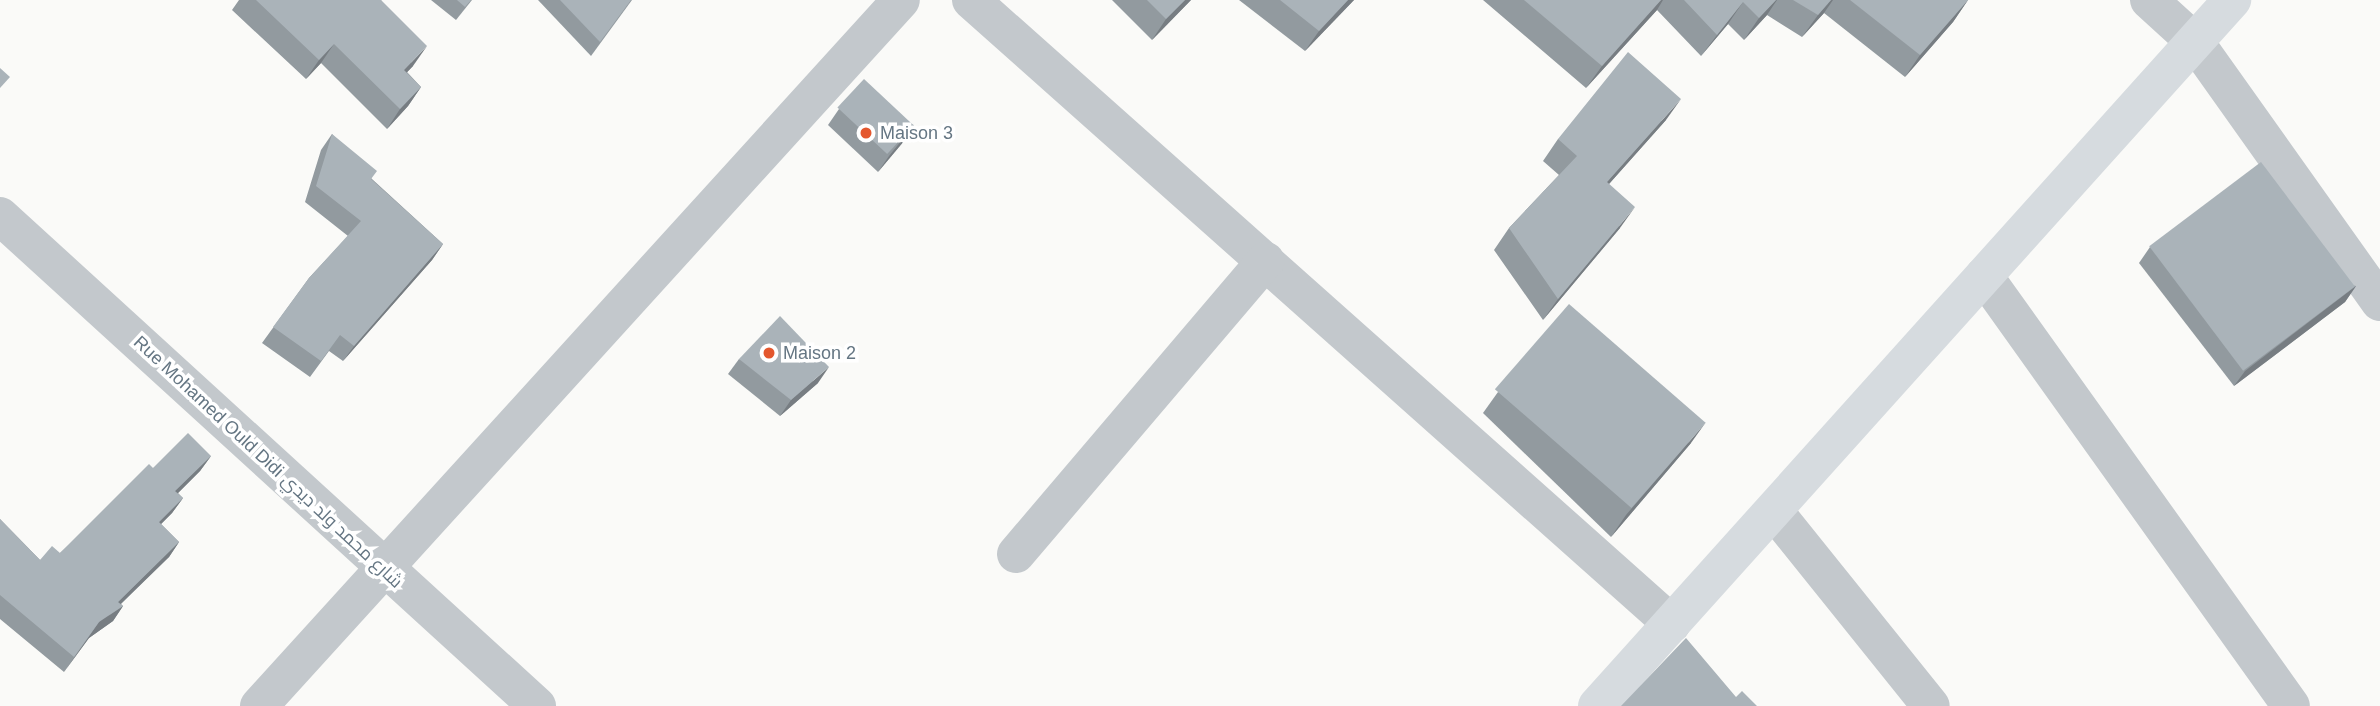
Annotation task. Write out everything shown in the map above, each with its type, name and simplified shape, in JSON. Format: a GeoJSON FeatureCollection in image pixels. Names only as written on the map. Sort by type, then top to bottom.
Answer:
{"type":"FeatureCollection","features":[{"type":"Feature","properties":{"kind":"street"},"geometry":{"type":"LineString","coordinates":[[260,706],[901,0]]}},
{"type":"Feature","properties":{"kind":"street"},"geometry":{"type":"LineString","coordinates":[[971,0],[1672,624]]}},
{"type":"Feature","properties":{"kind":"street"},"geometry":{"type":"LineString","coordinates":[[2149,0],[2195,42],[2380,302]]}},
{"type":"Feature","properties":{"kind":"street"},"geometry":{"type":"LineString","coordinates":[[1597,706],[2232,0]]}},
{"type":"Feature","properties":{"kind":"street","name":"Rue Mohamed Ould Didi شارع محمد ولد ديدي"},"geometry":{"type":"LineString","coordinates":[[0,216],[385,571],[537,706]]}},
{"type":"Feature","properties":{"kind":"street"},"geometry":{"type":"LineString","coordinates":[[1017,554],[1265,261]]}},
{"type":"Feature","properties":{"kind":"street"},"geometry":{"type":"LineString","coordinates":[[1984,276],[2291,706]]}},
{"type":"Feature","properties":{"kind":"street"},"geometry":{"type":"LineString","coordinates":[[1774,511],[1931,706]]}},
{"type":"Feature","properties":{"kind":"building"},"geometry":{"type":"Polygon","coordinates":[[[256,0],[381,0],[427,46],[404,70],[421,87],[400,109],[334,44],[319,60],[256,0]]]}},
{"type":"Feature","properties":{"kind":"building"},"geometry":{"type":"Polygon","coordinates":[[[457,0],[471,0],[465,7],[457,0]]]}},
{"type":"Feature","properties":{"kind":"building"},"geometry":{"type":"Polygon","coordinates":[[[560,0],[631,0],[600,42],[560,0]]]}},
{"type":"Feature","properties":{"kind":"building"},"geometry":{"type":"Polygon","coordinates":[[[1147,0],[1185,0],[1166,19],[1147,0]]]}},
{"type":"Feature","properties":{"kind":"building"},"geometry":{"type":"Polygon","coordinates":[[[1280,0],[1348,0],[1319,31],[1280,0]]]}},
{"type":"Feature","properties":{"kind":"building"},"geometry":{"type":"Polygon","coordinates":[[[1524,0],[1661,0],[1602,66],[1524,0]]]}},
{"type":"Feature","properties":{"kind":"building"},"geometry":{"type":"Polygon","coordinates":[[[1684,0],[1776,0],[1759,18],[1743,2],[1717,35],[1684,0]]]}},
{"type":"Feature","properties":{"kind":"building"},"geometry":{"type":"Polygon","coordinates":[[[1793,0],[1831,0],[1818,15],[1793,0]]]}},
{"type":"Feature","properties":{"kind":"building"},"geometry":{"type":"Polygon","coordinates":[[[1850,0],[1968,0],[1920,55],[1850,0]]]}},
{"type":"Feature","properties":{"kind":"building"},"geometry":{"type":"Polygon","coordinates":[[[1628,52],[1681,99],[1607,182],[1635,207],[1558,299],[1509,228],[1577,156],[1558,139],[1628,52]]]}},
{"type":"Feature","properties":{"kind":"building"},"geometry":{"type":"Polygon","coordinates":[[[0,68],[10,77],[0,88],[0,68]]]}},
{"type":"Feature","properties":{"kind":"building"},"geometry":{"type":"Polygon","coordinates":[[[864,79],[914,125],[887,154],[837,108],[864,79]]]}},
{"type":"Feature","properties":{"kind":"building"},"geometry":{"type":"Polygon","coordinates":[[[332,134],[377,171],[371,179],[443,244],[354,346],[340,335],[321,361],[273,327],[309,278],[361,221],[316,186],[332,134]]]}},
{"type":"Feature","properties":{"kind":"building"},"geometry":{"type":"Polygon","coordinates":[[[2261,162],[2355,287],[2243,371],[2149,246],[2261,162]]]}},
{"type":"Feature","properties":{"kind":"building"},"geometry":{"type":"Polygon","coordinates":[[[1569,304],[1706,423],[1631,508],[1495,389],[1569,304]]]}},
{"type":"Feature","properties":{"kind":"building","name":"Maison 2"},"geometry":{"type":"Polygon","coordinates":[[[780,316],[829,367],[791,400],[739,359],[780,316]]]}},
{"type":"Feature","properties":{"kind":"building"},"geometry":{"type":"Polygon","coordinates":[[[188,433],[211,456],[175,491],[183,498],[159,522],[179,542],[118,602],[123,606],[99,622],[74,657],[0,595],[0,519],[40,560],[52,546],[60,553],[149,464],[153,468],[188,433]]]}},
{"type":"Feature","properties":{"kind":"building"},"geometry":{"type":"Polygon","coordinates":[[[1686,638],[1736,697],[1742,691],[1757,706],[1621,706],[1686,638]]]}},
{"type":"Feature","properties":{"kind":"place","name":"Maison 3"},"geometry":{"type":"Point","coordinates":[866,133]}},
{"type":"Feature","properties":{"kind":"place","name":"Maison 2"},"geometry":{"type":"Point","coordinates":[769,353]}}]}
